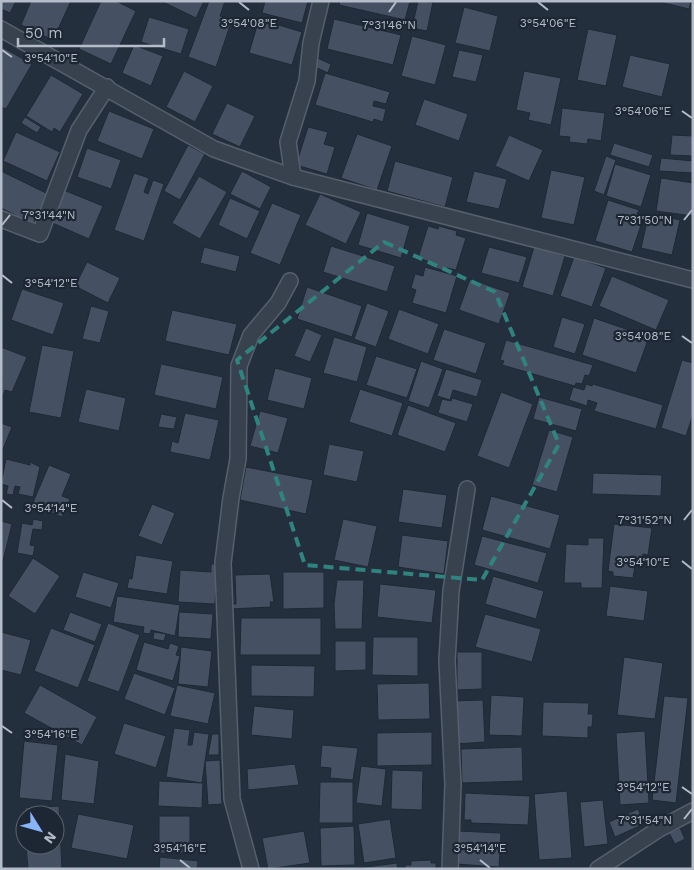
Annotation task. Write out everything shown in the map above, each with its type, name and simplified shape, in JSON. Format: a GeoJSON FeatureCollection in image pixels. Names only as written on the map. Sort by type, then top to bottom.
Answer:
{"type":"FeatureCollection","features":[{"type":"Feature","properties":{"kind":"street"},"geometry":{"type":"LineString","coordinates":[[292,177],[288,142],[307,81],[311,43],[321,1]]}},
{"type":"Feature","properties":{"kind":"street"},"geometry":{"type":"LineString","coordinates":[[1,29],[214,148],[292,177],[693,280]]}},
{"type":"Feature","properties":{"kind":"street"},"geometry":{"type":"LineString","coordinates":[[1,219],[40,234],[80,130],[107,87]]}},
{"type":"Feature","properties":{"kind":"street"},"geometry":{"type":"LineString","coordinates":[[251,869],[232,799],[223,564],[238,459],[239,366],[251,335],[278,303],[290,280]]}},
{"type":"Feature","properties":{"kind":"street"},"geometry":{"type":"LineString","coordinates":[[450,869],[453,784],[448,661],[451,591],[467,489]]}},
{"type":"Feature","properties":{"kind":"street"},"geometry":{"type":"LineString","coordinates":[[598,869],[659,829],[693,812]]}},
{"type":"Feature","properties":{"kind":"highlighted area"},"geometry":{"type":"Polygon","coordinates":[[[384,242],[495,292],[559,444],[482,580],[305,565],[237,360],[384,242]]]}},
{"type":"Feature","properties":{"kind":"building"},"geometry":{"type":"Polygon","coordinates":[[[1,1],[16,1],[10,13],[1,9],[1,1]]]}},
{"type":"Feature","properties":{"kind":"building"},"geometry":{"type":"Polygon","coordinates":[[[31,1],[71,1],[53,40],[21,25],[31,1]]]}},
{"type":"Feature","properties":{"kind":"building"},"geometry":{"type":"Polygon","coordinates":[[[101,1],[116,1],[136,11],[111,64],[79,49],[101,1]]]}},
{"type":"Feature","properties":{"kind":"building"},"geometry":{"type":"Polygon","coordinates":[[[161,1],[204,1],[196,18],[161,1]]]}},
{"type":"Feature","properties":{"kind":"building"},"geometry":{"type":"Polygon","coordinates":[[[209,1],[225,1],[220,16],[232,20],[216,67],[188,57],[209,1]]]}},
{"type":"Feature","properties":{"kind":"building"},"geometry":{"type":"Polygon","coordinates":[[[265,1],[308,1],[302,23],[262,13],[265,1]]]}},
{"type":"Feature","properties":{"kind":"building"},"geometry":{"type":"Polygon","coordinates":[[[340,1],[410,1],[405,20],[339,5],[340,1]]]}},
{"type":"Feature","properties":{"kind":"building"},"geometry":{"type":"Polygon","coordinates":[[[418,1],[433,2],[427,31],[412,28],[418,1]]]}},
{"type":"Feature","properties":{"kind":"building"},"geometry":{"type":"Polygon","coordinates":[[[664,1],[691,1],[689,9],[664,3],[664,1]]]}},
{"type":"Feature","properties":{"kind":"building"},"geometry":{"type":"Polygon","coordinates":[[[464,7],[498,16],[490,51],[455,43],[464,7]]]}},
{"type":"Feature","properties":{"kind":"building"},"geometry":{"type":"Polygon","coordinates":[[[149,17],[189,29],[181,54],[141,42],[149,17]]]}},
{"type":"Feature","properties":{"kind":"building"},"geometry":{"type":"Polygon","coordinates":[[[259,19],[302,32],[292,65],[249,53],[259,19]]]}},
{"type":"Feature","properties":{"kind":"building"},"geometry":{"type":"Polygon","coordinates":[[[334,19],[401,35],[393,65],[327,49],[334,19]]]}},
{"type":"Feature","properties":{"kind":"building"},"geometry":{"type":"Polygon","coordinates":[[[588,29],[617,35],[606,86],[577,80],[588,29]]]}},
{"type":"Feature","properties":{"kind":"building"},"geometry":{"type":"Polygon","coordinates":[[[412,36],[446,45],[435,85],[401,76],[412,36]]]}},
{"type":"Feature","properties":{"kind":"building"},"geometry":{"type":"Polygon","coordinates":[[[134,45],[163,56],[151,86],[122,73],[134,45]]]}},
{"type":"Feature","properties":{"kind":"building"},"geometry":{"type":"Polygon","coordinates":[[[2,47],[32,64],[6,109],[1,107],[2,47]]]}},
{"type":"Feature","properties":{"kind":"building"},"geometry":{"type":"Polygon","coordinates":[[[459,50],[483,55],[476,82],[452,77],[459,50]]]}},
{"type":"Feature","properties":{"kind":"building"},"geometry":{"type":"Polygon","coordinates":[[[630,55],[670,64],[662,97],[622,87],[630,55]]]}},
{"type":"Feature","properties":{"kind":"building"},"geometry":{"type":"Polygon","coordinates":[[[317,58],[331,64],[328,73],[313,66],[317,58]]]}},
{"type":"Feature","properties":{"kind":"building"},"geometry":{"type":"Polygon","coordinates":[[[184,71],[213,86],[195,122],[166,107],[184,71]]]}},
{"type":"Feature","properties":{"kind":"building"},"geometry":{"type":"Polygon","coordinates":[[[524,71],[561,78],[551,125],[528,120],[530,113],[516,110],[524,71]]]}},
{"type":"Feature","properties":{"kind":"building"},"geometry":{"type":"Polygon","coordinates":[[[325,73],[390,92],[386,104],[374,101],[373,106],[386,109],[383,122],[374,119],[373,122],[315,105],[325,73]]]}},
{"type":"Feature","properties":{"kind":"building"},"geometry":{"type":"Polygon","coordinates":[[[51,75],[83,94],[60,132],[54,128],[52,132],[26,116],[51,75]]]}},
{"type":"Feature","properties":{"kind":"building"},"geometry":{"type":"Polygon","coordinates":[[[424,99],[468,114],[459,141],[415,125],[424,99]]]}},
{"type":"Feature","properties":{"kind":"building"},"geometry":{"type":"Polygon","coordinates":[[[227,103],[255,116],[240,147],[212,134],[227,103]]]}},
{"type":"Feature","properties":{"kind":"building"},"geometry":{"type":"Polygon","coordinates":[[[562,108],[605,113],[601,141],[588,139],[587,144],[569,142],[570,137],[559,136],[562,108]]]}},
{"type":"Feature","properties":{"kind":"building"},"geometry":{"type":"Polygon","coordinates":[[[109,111],[154,129],[142,159],[97,141],[109,111]]]}},
{"type":"Feature","properties":{"kind":"building"},"geometry":{"type":"Polygon","coordinates":[[[25,117],[41,127],[37,133],[21,123],[25,117]]]}},
{"type":"Feature","properties":{"kind":"building"},"geometry":{"type":"Polygon","coordinates":[[[308,127],[328,132],[324,144],[335,147],[327,174],[296,165],[308,127]]]}},
{"type":"Feature","properties":{"kind":"building"},"geometry":{"type":"Polygon","coordinates":[[[16,132],[60,152],[47,181],[3,161],[16,132]]]}},
{"type":"Feature","properties":{"kind":"building"},"geometry":{"type":"Polygon","coordinates":[[[357,134],[392,146],[377,190],[341,178],[357,134]]]}},
{"type":"Feature","properties":{"kind":"building"},"geometry":{"type":"Polygon","coordinates":[[[509,135],[543,150],[529,181],[495,166],[509,135]]]}},
{"type":"Feature","properties":{"kind":"building"},"geometry":{"type":"Polygon","coordinates":[[[672,135],[693,136],[693,156],[670,155],[672,135]]]}},
{"type":"Feature","properties":{"kind":"building"},"geometry":{"type":"Polygon","coordinates":[[[614,143],[653,155],[649,167],[610,155],[614,143]]]}},
{"type":"Feature","properties":{"kind":"building"},"geometry":{"type":"Polygon","coordinates":[[[188,145],[205,154],[180,200],[164,191],[188,145]]]}},
{"type":"Feature","properties":{"kind":"building"},"geometry":{"type":"Polygon","coordinates":[[[87,148],[121,160],[111,189],[77,177],[87,148]]]}},
{"type":"Feature","properties":{"kind":"building"},"geometry":{"type":"Polygon","coordinates":[[[606,156],[616,160],[604,195],[594,191],[606,156]]]}},
{"type":"Feature","properties":{"kind":"building"},"geometry":{"type":"Polygon","coordinates":[[[661,158],[693,161],[693,173],[659,171],[661,158]]]}},
{"type":"Feature","properties":{"kind":"building"},"geometry":{"type":"Polygon","coordinates":[[[395,161],[453,177],[445,207],[387,191],[395,161]]]}},
{"type":"Feature","properties":{"kind":"building"},"geometry":{"type":"Polygon","coordinates":[[[615,164],[651,175],[641,207],[606,196],[615,164]]]}},
{"type":"Feature","properties":{"kind":"building"},"geometry":{"type":"Polygon","coordinates":[[[551,170],[585,177],[574,225],[541,218],[551,170]]]}},
{"type":"Feature","properties":{"kind":"building"},"geometry":{"type":"Polygon","coordinates":[[[1,171],[48,194],[33,224],[1,208],[1,171]]]}},
{"type":"Feature","properties":{"kind":"building"},"geometry":{"type":"Polygon","coordinates":[[[242,171],[271,187],[260,209],[230,194],[242,171]]]}},
{"type":"Feature","properties":{"kind":"building"},"geometry":{"type":"Polygon","coordinates":[[[474,171],[507,179],[499,209],[466,202],[474,171]]]}},
{"type":"Feature","properties":{"kind":"building"},"geometry":{"type":"Polygon","coordinates":[[[134,173],[149,178],[144,192],[148,194],[153,180],[164,184],[144,241],[114,230],[134,173]]]}},
{"type":"Feature","properties":{"kind":"building"},"geometry":{"type":"Polygon","coordinates":[[[199,176],[227,192],[200,239],[172,223],[199,176]]]}},
{"type":"Feature","properties":{"kind":"building"},"geometry":{"type":"Polygon","coordinates":[[[661,178],[693,183],[693,216],[656,211],[661,178]]]}},
{"type":"Feature","properties":{"kind":"building"},"geometry":{"type":"Polygon","coordinates":[[[61,189],[103,206],[89,239],[48,221],[61,189]]]}},
{"type":"Feature","properties":{"kind":"building"},"geometry":{"type":"Polygon","coordinates":[[[320,194],[361,212],[346,244],[305,225],[320,194]]]}},
{"type":"Feature","properties":{"kind":"building"},"geometry":{"type":"Polygon","coordinates":[[[230,198],[260,211],[247,239],[218,225],[230,198]]]}},
{"type":"Feature","properties":{"kind":"building"},"geometry":{"type":"Polygon","coordinates":[[[608,200],[639,210],[637,214],[644,216],[632,252],[595,241],[608,200]]]}},
{"type":"Feature","properties":{"kind":"building"},"geometry":{"type":"Polygon","coordinates":[[[272,203],[301,215],[280,265],[250,253],[272,203]]]}},
{"type":"Feature","properties":{"kind":"building"},"geometry":{"type":"Polygon","coordinates":[[[367,213],[410,226],[401,258],[358,245],[367,213]]]}},
{"type":"Feature","properties":{"kind":"building"},"geometry":{"type":"Polygon","coordinates":[[[649,213],[680,220],[672,255],[641,248],[649,213]]]}},
{"type":"Feature","properties":{"kind":"building"},"geometry":{"type":"Polygon","coordinates":[[[428,226],[438,229],[439,226],[457,231],[456,235],[466,238],[456,270],[447,268],[445,271],[435,268],[436,264],[418,258],[428,226]]]}},
{"type":"Feature","properties":{"kind":"building"},"geometry":{"type":"Polygon","coordinates":[[[331,246],[395,266],[387,292],[323,272],[331,246]]]}},
{"type":"Feature","properties":{"kind":"building"},"geometry":{"type":"Polygon","coordinates":[[[204,247],[240,256],[236,272],[200,263],[204,247]]]}},
{"type":"Feature","properties":{"kind":"building"},"geometry":{"type":"Polygon","coordinates":[[[489,247],[527,257],[519,283],[481,273],[489,247]]]}},
{"type":"Feature","properties":{"kind":"building"},"geometry":{"type":"Polygon","coordinates":[[[534,247],[565,256],[553,296],[522,287],[534,247]]]}},
{"type":"Feature","properties":{"kind":"building"},"geometry":{"type":"Polygon","coordinates":[[[574,257],[606,268],[592,307],[560,296],[574,257]]]}},
{"type":"Feature","properties":{"kind":"building"},"geometry":{"type":"Polygon","coordinates":[[[87,262],[120,278],[108,303],[75,286],[87,262]]]}},
{"type":"Feature","properties":{"kind":"building"},"geometry":{"type":"Polygon","coordinates":[[[425,267],[457,276],[446,313],[412,303],[416,290],[411,288],[415,274],[423,276],[425,267]]]}},
{"type":"Feature","properties":{"kind":"building"},"geometry":{"type":"Polygon","coordinates":[[[612,276],[669,300],[656,330],[599,306],[612,276]]]}},
{"type":"Feature","properties":{"kind":"building"},"geometry":{"type":"Polygon","coordinates":[[[470,279],[510,293],[499,324],[459,310],[470,279]]]}},
{"type":"Feature","properties":{"kind":"building"},"geometry":{"type":"Polygon","coordinates":[[[307,287],[362,306],[352,337],[297,319],[307,287]]]}},
{"type":"Feature","properties":{"kind":"building"},"geometry":{"type":"Polygon","coordinates":[[[22,289],[64,303],[53,335],[11,320],[22,289]]]}},
{"type":"Feature","properties":{"kind":"building"},"geometry":{"type":"Polygon","coordinates":[[[367,303],[389,311],[376,347],[354,339],[367,303]]]}},
{"type":"Feature","properties":{"kind":"building"},"geometry":{"type":"Polygon","coordinates":[[[91,306],[109,311],[100,343],[82,339],[91,306]]]}},
{"type":"Feature","properties":{"kind":"building"},"geometry":{"type":"Polygon","coordinates":[[[399,309],[439,324],[428,354],[388,339],[399,309]]]}},
{"type":"Feature","properties":{"kind":"building"},"geometry":{"type":"Polygon","coordinates":[[[172,310],[237,324],[229,355],[165,341],[172,310]]]}},
{"type":"Feature","properties":{"kind":"building"},"geometry":{"type":"Polygon","coordinates":[[[562,317],[585,324],[575,354],[553,347],[562,317]]]}},
{"type":"Feature","properties":{"kind":"building"},"geometry":{"type":"Polygon","coordinates":[[[594,318],[649,337],[636,373],[582,355],[594,318]]]}},
{"type":"Feature","properties":{"kind":"building"},"geometry":{"type":"Polygon","coordinates":[[[306,328],[322,335],[310,362],[294,356],[306,328]]]}},
{"type":"Feature","properties":{"kind":"building"},"geometry":{"type":"Polygon","coordinates":[[[444,329],[486,343],[476,374],[433,360],[444,329]]]}},
{"type":"Feature","properties":{"kind":"building"},"geometry":{"type":"Polygon","coordinates":[[[334,337],[367,347],[357,382],[323,373],[334,337]]]}},
{"type":"Feature","properties":{"kind":"building"},"geometry":{"type":"Polygon","coordinates":[[[506,340],[593,365],[589,376],[585,375],[582,384],[576,383],[575,386],[502,365],[504,361],[500,360],[506,340]]]}},
{"type":"Feature","properties":{"kind":"building"},"geometry":{"type":"Polygon","coordinates":[[[42,345],[74,351],[61,418],[29,412],[42,345]]]}},
{"type":"Feature","properties":{"kind":"building"},"geometry":{"type":"Polygon","coordinates":[[[1,347],[27,357],[12,392],[5,390],[2,399],[1,347]]]}},
{"type":"Feature","properties":{"kind":"building"},"geometry":{"type":"Polygon","coordinates":[[[376,356],[417,369],[407,398],[366,385],[376,356]]]}},
{"type":"Feature","properties":{"kind":"building"},"geometry":{"type":"Polygon","coordinates":[[[682,360],[693,363],[693,414],[686,436],[661,428],[682,360]]]}},
{"type":"Feature","properties":{"kind":"building"},"geometry":{"type":"Polygon","coordinates":[[[421,361],[443,369],[429,408],[408,401],[421,361]]]}},
{"type":"Feature","properties":{"kind":"building"},"geometry":{"type":"Polygon","coordinates":[[[161,364],[223,377],[216,409],[154,395],[161,364]]]}},
{"type":"Feature","properties":{"kind":"building"},"geometry":{"type":"Polygon","coordinates":[[[275,368],[312,378],[304,409],[267,400],[275,368]]]}},
{"type":"Feature","properties":{"kind":"building"},"geometry":{"type":"Polygon","coordinates":[[[446,369],[482,380],[477,397],[453,390],[450,400],[437,396],[446,369]]]}},
{"type":"Feature","properties":{"kind":"building"},"geometry":{"type":"Polygon","coordinates":[[[586,384],[592,386],[593,384],[663,405],[656,429],[594,411],[597,403],[588,400],[587,406],[569,400],[573,387],[584,390],[586,384]]]}},
{"type":"Feature","properties":{"kind":"building"},"geometry":{"type":"Polygon","coordinates":[[[86,389],[126,398],[119,431],[78,422],[86,389]]]}},
{"type":"Feature","properties":{"kind":"building"},"geometry":{"type":"Polygon","coordinates":[[[360,389],[403,403],[392,436],[349,422],[360,389]]]}},
{"type":"Feature","properties":{"kind":"building"},"geometry":{"type":"Polygon","coordinates":[[[501,392],[533,404],[509,468],[477,456],[501,392]]]}},
{"type":"Feature","properties":{"kind":"building"},"geometry":{"type":"Polygon","coordinates":[[[539,397],[582,409],[576,431],[533,419],[539,397]]]}},
{"type":"Feature","properties":{"kind":"building"},"geometry":{"type":"Polygon","coordinates":[[[452,398],[473,404],[467,422],[438,413],[442,399],[451,401],[452,398]]]}},
{"type":"Feature","properties":{"kind":"building"},"geometry":{"type":"Polygon","coordinates":[[[408,405],[456,423],[445,452],[397,435],[408,405]]]}},
{"type":"Feature","properties":{"kind":"building"},"geometry":{"type":"Polygon","coordinates":[[[260,411],[288,418],[278,453],[250,446],[260,411]]]}},
{"type":"Feature","properties":{"kind":"building"},"geometry":{"type":"Polygon","coordinates":[[[185,413],[219,420],[210,460],[170,452],[172,441],[178,443],[185,413]]]}},
{"type":"Feature","properties":{"kind":"building"},"geometry":{"type":"Polygon","coordinates":[[[161,414],[177,417],[174,429],[158,427],[161,414]]]}},
{"type":"Feature","properties":{"kind":"building"},"geometry":{"type":"Polygon","coordinates":[[[1,423],[12,427],[1,454],[1,423]]]}},
{"type":"Feature","properties":{"kind":"building"},"geometry":{"type":"Polygon","coordinates":[[[549,430],[573,437],[557,492],[532,485],[549,430]]]}},
{"type":"Feature","properties":{"kind":"building"},"geometry":{"type":"Polygon","coordinates":[[[329,444],[364,451],[357,482],[323,475],[329,444]]]}},
{"type":"Feature","properties":{"kind":"building"},"geometry":{"type":"Polygon","coordinates":[[[6,459],[30,465],[30,462],[40,467],[33,497],[18,494],[20,487],[15,486],[13,495],[6,494],[8,486],[1,484],[6,459]]]}},
{"type":"Feature","properties":{"kind":"building"},"geometry":{"type":"Polygon","coordinates":[[[49,465],[71,474],[62,496],[70,499],[62,517],[32,505],[49,465]]]}},
{"type":"Feature","properties":{"kind":"building"},"geometry":{"type":"Polygon","coordinates":[[[246,467],[313,480],[306,514],[240,500],[246,467]]]}},
{"type":"Feature","properties":{"kind":"building"},"geometry":{"type":"Polygon","coordinates":[[[593,473],[662,475],[661,496],[592,494],[593,473]]]}},
{"type":"Feature","properties":{"kind":"building"},"geometry":{"type":"Polygon","coordinates":[[[403,489],[447,495],[442,528],[398,522],[403,489]]]}},
{"type":"Feature","properties":{"kind":"building"},"geometry":{"type":"Polygon","coordinates":[[[491,496],[560,515],[550,549],[482,530],[491,496]]]}},
{"type":"Feature","properties":{"kind":"building"},"geometry":{"type":"Polygon","coordinates":[[[152,504],[175,513],[162,545],[138,536],[152,504]]]}},
{"type":"Feature","properties":{"kind":"building"},"geometry":{"type":"Polygon","coordinates":[[[33,519],[43,521],[42,530],[33,529],[30,545],[35,546],[33,556],[17,553],[22,523],[32,525],[33,519]]]}},
{"type":"Feature","properties":{"kind":"building"},"geometry":{"type":"Polygon","coordinates":[[[343,519],[377,526],[368,567],[334,560],[343,519]]]}},
{"type":"Feature","properties":{"kind":"building"},"geometry":{"type":"Polygon","coordinates":[[[1,521],[12,524],[3,561],[1,560],[1,521]]]}},
{"type":"Feature","properties":{"kind":"building"},"geometry":{"type":"Polygon","coordinates":[[[614,524],[652,528],[648,555],[643,554],[641,567],[635,566],[633,578],[613,576],[613,572],[608,571],[614,524]]]}},
{"type":"Feature","properties":{"kind":"building"},"geometry":{"type":"Polygon","coordinates":[[[402,535],[448,541],[444,574],[398,567],[402,535]]]}},
{"type":"Feature","properties":{"kind":"building"},"geometry":{"type":"Polygon","coordinates":[[[482,536],[547,553],[538,583],[474,565],[482,536]]]}},
{"type":"Feature","properties":{"kind":"building"},"geometry":{"type":"Polygon","coordinates":[[[588,538],[604,538],[602,588],[581,588],[581,583],[564,583],[566,544],[588,545],[588,538]]]}},
{"type":"Feature","properties":{"kind":"building"},"geometry":{"type":"Polygon","coordinates":[[[136,555],[173,561],[167,594],[127,588],[129,578],[132,579],[136,555]]]}},
{"type":"Feature","properties":{"kind":"building"},"geometry":{"type":"Polygon","coordinates":[[[33,558],[60,576],[35,614],[8,596],[33,558]]]}},
{"type":"Feature","properties":{"kind":"building"},"geometry":{"type":"Polygon","coordinates":[[[211,564],[217,564],[215,604],[178,602],[180,570],[211,572],[211,564]]]}},
{"type":"Feature","properties":{"kind":"building"},"geometry":{"type":"Polygon","coordinates":[[[83,572],[119,583],[111,608],[75,597],[83,572]]]}},
{"type":"Feature","properties":{"kind":"building"},"geometry":{"type":"Polygon","coordinates":[[[283,572],[324,572],[324,608],[283,609],[283,572]]]}},
{"type":"Feature","properties":{"kind":"building"},"geometry":{"type":"Polygon","coordinates":[[[270,574],[274,602],[270,602],[271,607],[230,609],[230,604],[236,604],[235,575],[270,574]]]}},
{"type":"Feature","properties":{"kind":"building"},"geometry":{"type":"Polygon","coordinates":[[[493,576],[544,591],[536,619],[485,604],[493,576]]]}},
{"type":"Feature","properties":{"kind":"building"},"geometry":{"type":"Polygon","coordinates":[[[337,580],[364,580],[362,629],[335,629],[334,604],[337,580]]]}},
{"type":"Feature","properties":{"kind":"building"},"geometry":{"type":"Polygon","coordinates":[[[380,584],[436,590],[432,623],[377,617],[380,584]]]}},
{"type":"Feature","properties":{"kind":"building"},"geometry":{"type":"Polygon","coordinates":[[[610,586],[648,591],[644,621],[606,616],[610,586]]]}},
{"type":"Feature","properties":{"kind":"building"},"geometry":{"type":"Polygon","coordinates":[[[117,596],[180,605],[175,636],[151,630],[150,634],[143,633],[144,627],[113,622],[117,596]]]}},
{"type":"Feature","properties":{"kind":"building"},"geometry":{"type":"Polygon","coordinates":[[[70,612],[102,624],[95,642],[63,630],[70,612]]]}},
{"type":"Feature","properties":{"kind":"building"},"geometry":{"type":"Polygon","coordinates":[[[179,612],[213,614],[211,639],[178,637],[179,612]]]}},
{"type":"Feature","properties":{"kind":"building"},"geometry":{"type":"Polygon","coordinates":[[[485,614],[541,629],[532,662],[475,647],[485,614]]]}},
{"type":"Feature","properties":{"kind":"building"},"geometry":{"type":"Polygon","coordinates":[[[241,618],[321,618],[321,655],[240,655],[241,618]]]}},
{"type":"Feature","properties":{"kind":"building"},"geometry":{"type":"Polygon","coordinates":[[[108,623],[140,635],[119,692],[87,681],[108,623]]]}},
{"type":"Feature","properties":{"kind":"building"},"geometry":{"type":"Polygon","coordinates":[[[51,628],[95,645],[78,688],[34,671],[51,628]]]}},
{"type":"Feature","properties":{"kind":"building"},"geometry":{"type":"Polygon","coordinates":[[[1,632],[31,640],[21,675],[1,670],[1,632]]]}},
{"type":"Feature","properties":{"kind":"building"},"geometry":{"type":"Polygon","coordinates":[[[154,632],[166,634],[164,641],[153,639],[154,632]]]}},
{"type":"Feature","properties":{"kind":"building"},"geometry":{"type":"Polygon","coordinates":[[[373,637],[418,637],[418,676],[372,675],[373,637]]]}},
{"type":"Feature","properties":{"kind":"building"},"geometry":{"type":"Polygon","coordinates":[[[335,641],[366,641],[366,670],[335,671],[335,641]]]}},
{"type":"Feature","properties":{"kind":"building"},"geometry":{"type":"Polygon","coordinates":[[[144,642],[168,649],[170,643],[179,646],[176,655],[180,656],[173,681],[136,670],[144,642]]]}},
{"type":"Feature","properties":{"kind":"building"},"geometry":{"type":"Polygon","coordinates":[[[181,647],[212,651],[208,687],[178,684],[181,647]]]}},
{"type":"Feature","properties":{"kind":"building"},"geometry":{"type":"Polygon","coordinates":[[[457,652],[482,652],[482,689],[457,690],[457,652]]]}},
{"type":"Feature","properties":{"kind":"building"},"geometry":{"type":"Polygon","coordinates":[[[624,657],[663,663],[655,719],[617,715],[624,657]]]}},
{"type":"Feature","properties":{"kind":"building"},"geometry":{"type":"Polygon","coordinates":[[[251,665],[315,666],[314,697],[251,696],[251,665]]]}},
{"type":"Feature","properties":{"kind":"building"},"geometry":{"type":"Polygon","coordinates":[[[134,673],[175,688],[165,715],[124,699],[134,673]]]}},
{"type":"Feature","properties":{"kind":"building"},"geometry":{"type":"Polygon","coordinates":[[[429,683],[430,719],[378,720],[377,684],[429,683]]]}},
{"type":"Feature","properties":{"kind":"building"},"geometry":{"type":"Polygon","coordinates":[[[40,685],[97,717],[82,745],[24,713],[40,685]]]}},
{"type":"Feature","properties":{"kind":"building"},"geometry":{"type":"Polygon","coordinates":[[[177,685],[215,693],[208,724],[170,716],[177,685]]]}},
{"type":"Feature","properties":{"kind":"building"},"geometry":{"type":"Polygon","coordinates":[[[491,695],[524,697],[522,736],[489,735],[491,695]]]}},
{"type":"Feature","properties":{"kind":"building"},"geometry":{"type":"Polygon","coordinates":[[[664,696],[688,698],[676,803],[652,800],[664,696]]]}},
{"type":"Feature","properties":{"kind":"building"},"geometry":{"type":"Polygon","coordinates":[[[483,700],[485,742],[456,744],[454,701],[483,700]]]}},
{"type":"Feature","properties":{"kind":"building"},"geometry":{"type":"Polygon","coordinates":[[[543,702],[589,703],[588,714],[593,714],[592,727],[588,727],[588,738],[542,736],[543,702]]]}},
{"type":"Feature","properties":{"kind":"building"},"geometry":{"type":"Polygon","coordinates":[[[254,706],[294,710],[292,739],[251,735],[254,706]]]}},
{"type":"Feature","properties":{"kind":"building"},"geometry":{"type":"Polygon","coordinates":[[[124,723],[166,736],[156,768],[114,754],[124,723]]]}},
{"type":"Feature","properties":{"kind":"building"},"geometry":{"type":"Polygon","coordinates":[[[174,728],[190,730],[188,745],[192,745],[194,732],[209,734],[202,783],[166,777],[174,728]]]}},
{"type":"Feature","properties":{"kind":"building"},"geometry":{"type":"Polygon","coordinates":[[[645,731],[649,803],[620,805],[616,733],[645,731]]]}},
{"type":"Feature","properties":{"kind":"building"},"geometry":{"type":"Polygon","coordinates":[[[432,732],[432,765],[377,766],[377,733],[432,732]]]}},
{"type":"Feature","properties":{"kind":"building"},"geometry":{"type":"Polygon","coordinates":[[[212,734],[219,734],[219,755],[208,755],[212,734]]]}},
{"type":"Feature","properties":{"kind":"building"},"geometry":{"type":"Polygon","coordinates":[[[24,741],[58,745],[52,801],[19,798],[24,741]]]}},
{"type":"Feature","properties":{"kind":"building"},"geometry":{"type":"Polygon","coordinates":[[[322,745],[358,748],[353,780],[330,778],[331,768],[320,767],[322,745]]]}},
{"type":"Feature","properties":{"kind":"building"},"geometry":{"type":"Polygon","coordinates":[[[522,747],[523,781],[462,783],[461,749],[522,747]]]}},
{"type":"Feature","properties":{"kind":"building"},"geometry":{"type":"Polygon","coordinates":[[[65,754],[99,761],[94,804],[61,800],[65,754]]]}},
{"type":"Feature","properties":{"kind":"building"},"geometry":{"type":"Polygon","coordinates":[[[220,760],[222,804],[208,805],[205,761],[220,760]]]}},
{"type":"Feature","properties":{"kind":"building"},"geometry":{"type":"Polygon","coordinates":[[[295,764],[299,785],[248,790],[247,769],[295,764]]]}},
{"type":"Feature","properties":{"kind":"building"},"geometry":{"type":"Polygon","coordinates":[[[361,766],[386,769],[382,806],[356,803],[361,766]]]}},
{"type":"Feature","properties":{"kind":"building"},"geometry":{"type":"Polygon","coordinates":[[[392,770],[423,771],[422,810],[391,809],[392,770]]]}},
{"type":"Feature","properties":{"kind":"building"},"geometry":{"type":"Polygon","coordinates":[[[159,781],[203,783],[202,808],[158,806],[159,781]]]}},
{"type":"Feature","properties":{"kind":"building"},"geometry":{"type":"Polygon","coordinates":[[[320,782],[353,782],[353,823],[319,823],[320,782]]]}},
{"type":"Feature","properties":{"kind":"building"},"geometry":{"type":"Polygon","coordinates":[[[567,791],[572,858],[539,860],[534,794],[567,791]]]}},
{"type":"Feature","properties":{"kind":"building"},"geometry":{"type":"Polygon","coordinates":[[[465,793],[530,796],[528,825],[471,823],[471,820],[464,820],[465,793]]]}},
{"type":"Feature","properties":{"kind":"building"},"geometry":{"type":"Polygon","coordinates":[[[603,800],[608,844],[584,847],[580,802],[603,800]]]}},
{"type":"Feature","properties":{"kind":"building"},"geometry":{"type":"Polygon","coordinates":[[[638,809],[644,824],[615,837],[609,822],[638,809]]]}},
{"type":"Feature","properties":{"kind":"building"},"geometry":{"type":"Polygon","coordinates":[[[78,814],[134,825],[127,859],[71,848],[78,814]]]}},
{"type":"Feature","properties":{"kind":"building"},"geometry":{"type":"Polygon","coordinates":[[[159,816],[190,816],[190,853],[159,853],[159,816]]]}},
{"type":"Feature","properties":{"kind":"building"},"geometry":{"type":"Polygon","coordinates":[[[390,819],[396,858],[364,863],[358,824],[390,819]]]}},
{"type":"Feature","properties":{"kind":"building"},"geometry":{"type":"Polygon","coordinates":[[[354,826],[355,865],[321,866],[320,828],[354,826]]]}},
{"type":"Feature","properties":{"kind":"building"},"geometry":{"type":"Polygon","coordinates":[[[680,828],[685,839],[675,844],[669,833],[680,828]]]}},
{"type":"Feature","properties":{"kind":"building"},"geometry":{"type":"Polygon","coordinates":[[[304,831],[310,863],[268,869],[262,838],[304,831]]]}},
{"type":"Feature","properties":{"kind":"building"},"geometry":{"type":"Polygon","coordinates":[[[458,831],[501,833],[499,867],[456,864],[458,831]]]}},
{"type":"Feature","properties":{"kind":"building"},"geometry":{"type":"Polygon","coordinates":[[[27,855],[61,855],[62,869],[28,869],[27,855]]]}},
{"type":"Feature","properties":{"kind":"building"},"geometry":{"type":"Polygon","coordinates":[[[160,857],[198,861],[197,869],[159,869],[160,857]]]}},
{"type":"Feature","properties":{"kind":"building"},"geometry":{"type":"Polygon","coordinates":[[[431,860],[431,863],[436,863],[436,869],[405,869],[405,865],[411,865],[411,861],[431,860]]]}},
{"type":"Feature","properties":{"kind":"building"},"geometry":{"type":"Polygon","coordinates":[[[397,863],[398,869],[359,869],[359,868],[397,863]]]}}]}
